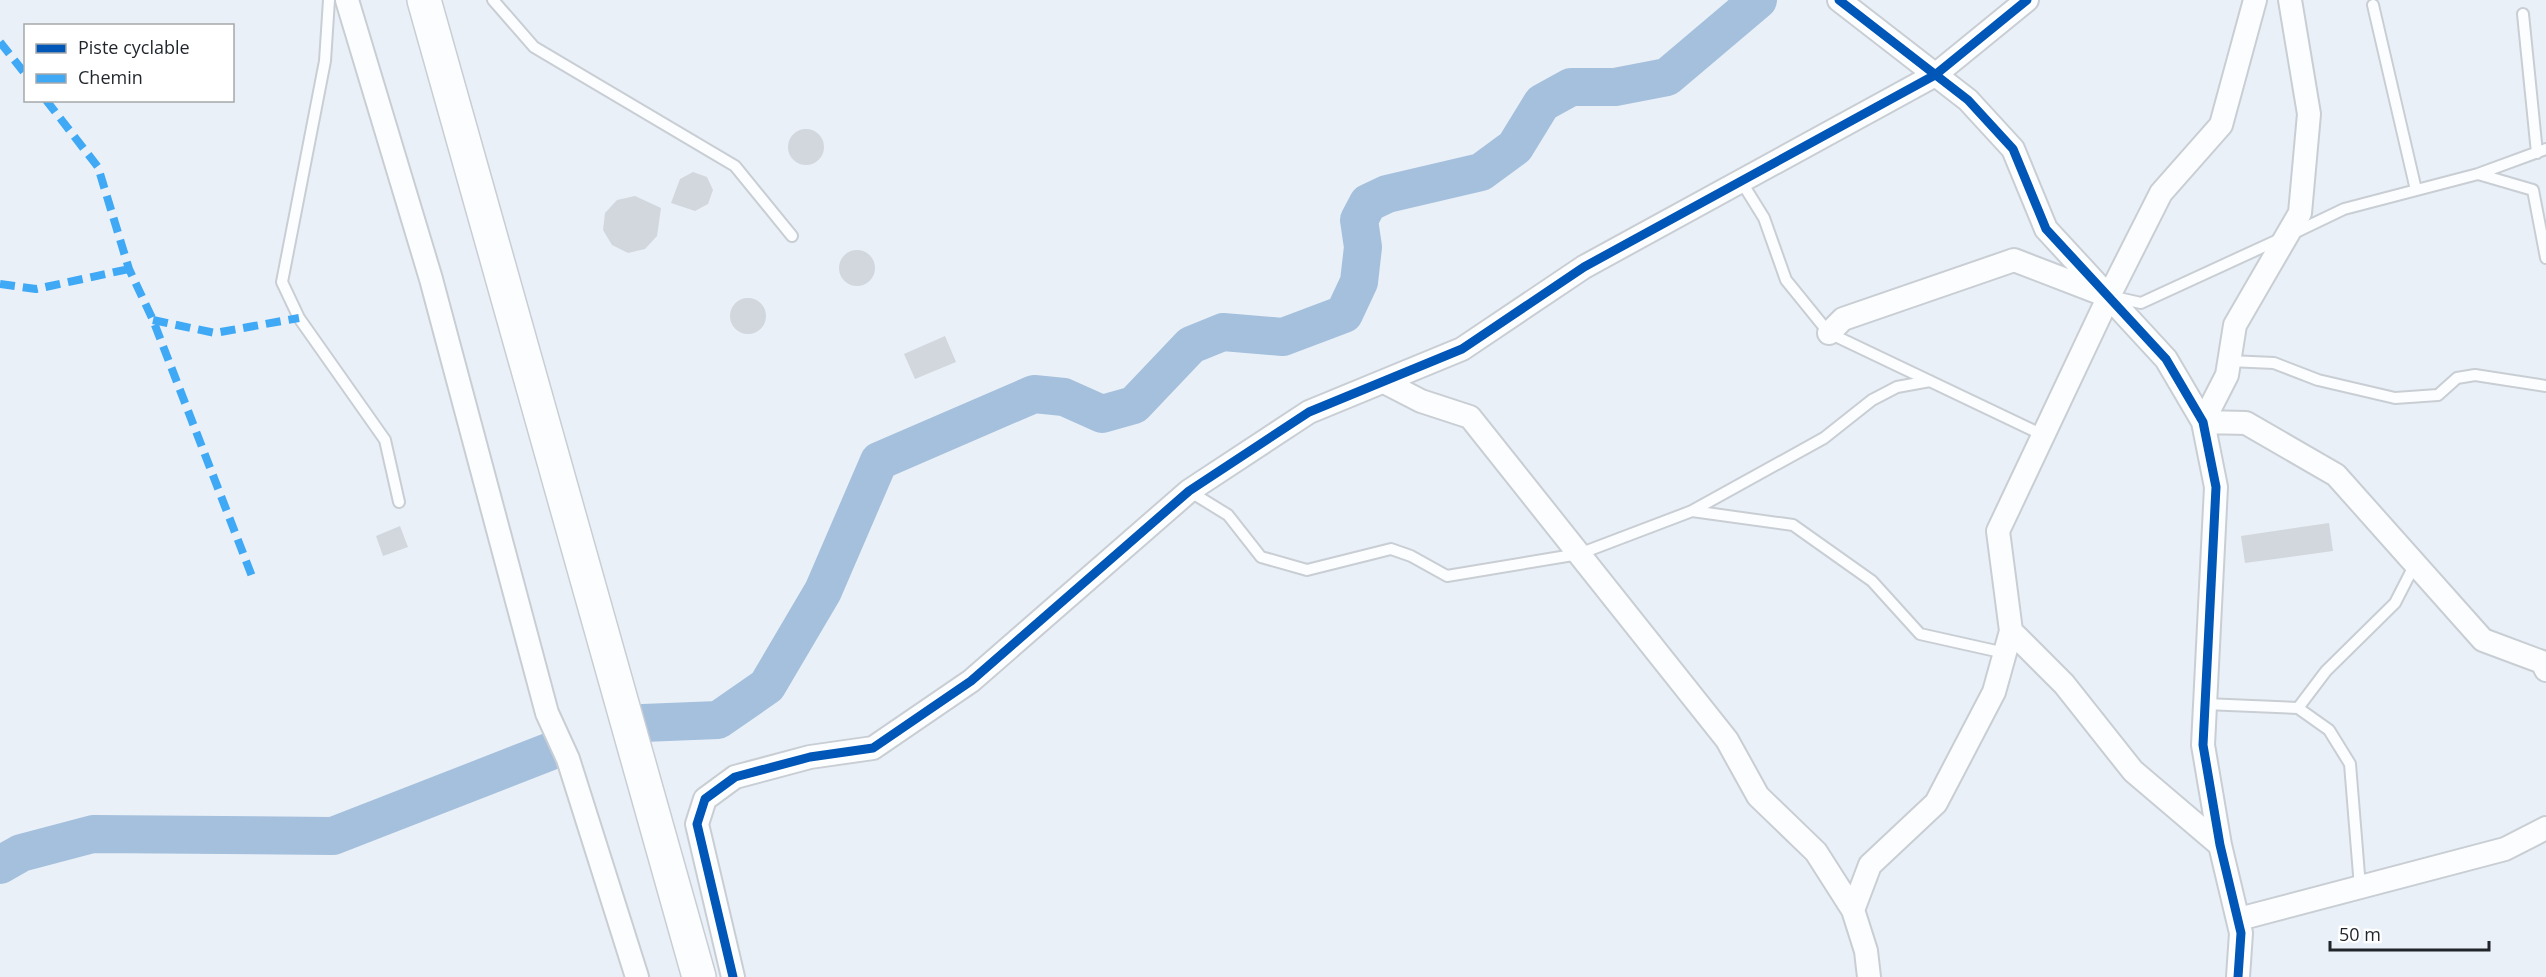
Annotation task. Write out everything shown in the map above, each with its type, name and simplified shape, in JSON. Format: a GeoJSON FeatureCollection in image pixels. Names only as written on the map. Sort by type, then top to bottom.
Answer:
{"type":"FeatureCollection","features":[{"type":"Feature","properties":{"kind":"highway"},"geometry":{"type":"LineString","coordinates":[[424,0],[699,977]]}},
{"type":"Feature","properties":{"kind":"street"},"geometry":{"type":"LineString","coordinates":[[347,0],[431,279],[547,713],[568,759],[637,977]]}},
{"type":"Feature","properties":{"kind":"street"},"geometry":{"type":"LineString","coordinates":[[1839,0],[1968,100],[2013,149],[2046,229],[2166,359],[2203,422],[2216,487],[2203,745],[2220,845],[2239,919],[2241,933],[2238,977]]}},
{"type":"Feature","properties":{"kind":"street"},"geometry":{"type":"LineString","coordinates":[[734,977],[697,824],[705,799],[735,777],[810,757],[873,748],[971,681],[1189,491],[1309,412],[1462,349],[1584,267],[1935,75],[2027,0]]}},
{"type":"Feature","properties":{"kind":"street"},"geometry":{"type":"LineString","coordinates":[[1853,910],[1870,865],[1936,803],[1994,692],[2008,642],[1998,531],[2109,296],[2161,193],[2221,125],[2255,0]]}},
{"type":"Feature","properties":{"kind":"street"},"geometry":{"type":"LineString","coordinates":[[2203,422],[2227,375],[2235,325],[2300,213],[2309,114],[2290,0]]}},
{"type":"Feature","properties":{"kind":"street"},"geometry":{"type":"LineString","coordinates":[[1829,333],[1843,319],[2014,260],[2109,296]]}},
{"type":"Feature","properties":{"kind":"street"},"geometry":{"type":"LineString","coordinates":[[1383,382],[1421,401],[1470,417],[1727,740],[1758,796],[1816,852],[1853,910],[1866,951],[1869,977]]}},
{"type":"Feature","properties":{"kind":"street"},"geometry":{"type":"LineString","coordinates":[[2203,422],[2246,423],[2336,475],[2483,640],[2542,662],[2546,670]]}},
{"type":"Feature","properties":{"kind":"street"},"geometry":{"type":"LineString","coordinates":[[2008,642],[2064,684],[2133,771],[2220,845]]}},
{"type":"Feature","properties":{"kind":"street"},"geometry":{"type":"LineString","coordinates":[[2239,919],[2505,849],[2546,828]]}},
{"type":"Feature","properties":{"kind":"lane"},"geometry":{"type":"LineString","coordinates":[[329,0],[326,61],[282,282],[299,318],[385,440],[399,502]]}},
{"type":"Feature","properties":{"kind":"lane"},"geometry":{"type":"LineString","coordinates":[[493,0],[534,47],[735,166],[792,236]]}},
{"type":"Feature","properties":{"kind":"lane"},"geometry":{"type":"LineString","coordinates":[[2373,4],[2416,190]]}},
{"type":"Feature","properties":{"kind":"lane"},"geometry":{"type":"LineString","coordinates":[[2109,296],[2141,303],[2344,209],[2478,174],[2541,151],[2523,14]]}},
{"type":"Feature","properties":{"kind":"lane"},"geometry":{"type":"LineString","coordinates":[[2478,174],[2534,190],[2546,258]]}},
{"type":"Feature","properties":{"kind":"lane"},"geometry":{"type":"LineString","coordinates":[[1741,181],[1764,218],[1786,280],[1829,333],[2043,435]]}},
{"type":"Feature","properties":{"kind":"lane"},"geometry":{"type":"LineString","coordinates":[[2229,361],[2274,363],[2318,380],[2395,398],[2438,395],[2457,378],[2475,375],[2546,386]]}},
{"type":"Feature","properties":{"kind":"lane"},"geometry":{"type":"LineString","coordinates":[[1189,491],[1228,515],[1261,557],[1308,570],[1390,549],[1412,556],[1447,576],[1579,555],[1692,511],[1824,438],[1872,400],[1897,387],[1930,381]]}},
{"type":"Feature","properties":{"kind":"lane"},"geometry":{"type":"LineString","coordinates":[[1692,511],[1793,525],[1872,581],[1920,634],[2008,642]]}},
{"type":"Feature","properties":{"kind":"lane"},"geometry":{"type":"LineString","coordinates":[[2298,708],[2326,671],[2395,603],[2415,564]]}},
{"type":"Feature","properties":{"kind":"lane"},"geometry":{"type":"LineString","coordinates":[[2205,704],[2298,708],[2329,730],[2350,764],[2360,887]]}},
{"type":"Feature","properties":{"kind":"building"},"geometry":{"type":"Polygon","coordinates":[[[806,129],[819,134],[824,147],[819,160],[806,165],[793,160],[788,147],[793,134],[806,129]]]}},
{"type":"Feature","properties":{"kind":"building"},"geometry":{"type":"Polygon","coordinates":[[[693,172],[707,177],[713,190],[708,204],[695,211],[671,203],[680,179],[693,172]]]}},
{"type":"Feature","properties":{"kind":"building"},"geometry":{"type":"Polygon","coordinates":[[[635,196],[661,208],[657,236],[645,249],[628,253],[612,245],[603,230],[605,213],[617,200],[635,196]]]}},
{"type":"Feature","properties":{"kind":"building"},"geometry":{"type":"Polygon","coordinates":[[[857,250],[870,255],[875,268],[870,281],[857,286],[844,281],[839,268],[844,255],[857,250]]]}},
{"type":"Feature","properties":{"kind":"building"},"geometry":{"type":"Polygon","coordinates":[[[748,298],[761,303],[766,316],[761,329],[748,334],[735,329],[730,316],[735,303],[748,298]]]}},
{"type":"Feature","properties":{"kind":"building"},"geometry":{"type":"Polygon","coordinates":[[[945,336],[956,362],[915,379],[904,354],[945,336]]]}},
{"type":"Feature","properties":{"kind":"building"},"geometry":{"type":"Polygon","coordinates":[[[2329,523],[2333,551],[2245,563],[2241,536],[2329,523]]]}},
{"type":"Feature","properties":{"kind":"building"},"geometry":{"type":"Polygon","coordinates":[[[400,526],[408,547],[383,556],[376,536],[400,526]]]}},
{"type":"Feature","properties":{"kind":"waterway"},"geometry":{"type":"LineString","coordinates":[[643,723],[718,720],[767,686],[823,591],[879,461],[1034,394],[1064,397],[1102,414],[1134,405],[1191,345],[1223,332],[1283,337],[1344,314],[1359,282],[1363,247],[1359,220],[1368,203],[1387,194],[1481,172],[1515,147],[1542,103],[1571,87],[1615,87],[1667,77],[1758,0]]}},
{"type":"Feature","properties":{"kind":"waterway"},"geometry":{"type":"LineString","coordinates":[[0,865],[21,853],[93,834],[333,836],[551,751]]}},
{"type":"Feature","properties":{"kind":"marked path"},"geometry":{"type":"LineString","coordinates":[[0,42],[24,72]]}},
{"type":"Feature","properties":{"kind":"marked path"},"geometry":{"type":"LineString","coordinates":[[48,102],[98,167],[129,269],[153,320],[253,579]]}},
{"type":"Feature","properties":{"kind":"marked path"},"geometry":{"type":"LineString","coordinates":[[0,284],[36,289],[129,269]]}},
{"type":"Feature","properties":{"kind":"marked path"},"geometry":{"type":"LineString","coordinates":[[153,320],[215,333],[299,318]]}},
{"type":"Feature","properties":{"kind":"cycle path"},"geometry":{"type":"LineString","coordinates":[[1839,0],[1968,100],[2013,149],[2046,229],[2166,359],[2203,422],[2216,487],[2203,745],[2220,845],[2241,933],[2238,977]]}},
{"type":"Feature","properties":{"kind":"cycle path"},"geometry":{"type":"LineString","coordinates":[[733,977],[697,824],[705,799],[735,777],[810,757],[873,748],[971,681],[1189,491],[1309,412],[1462,349],[1584,267],[1935,75],[2027,0]]}}]}
